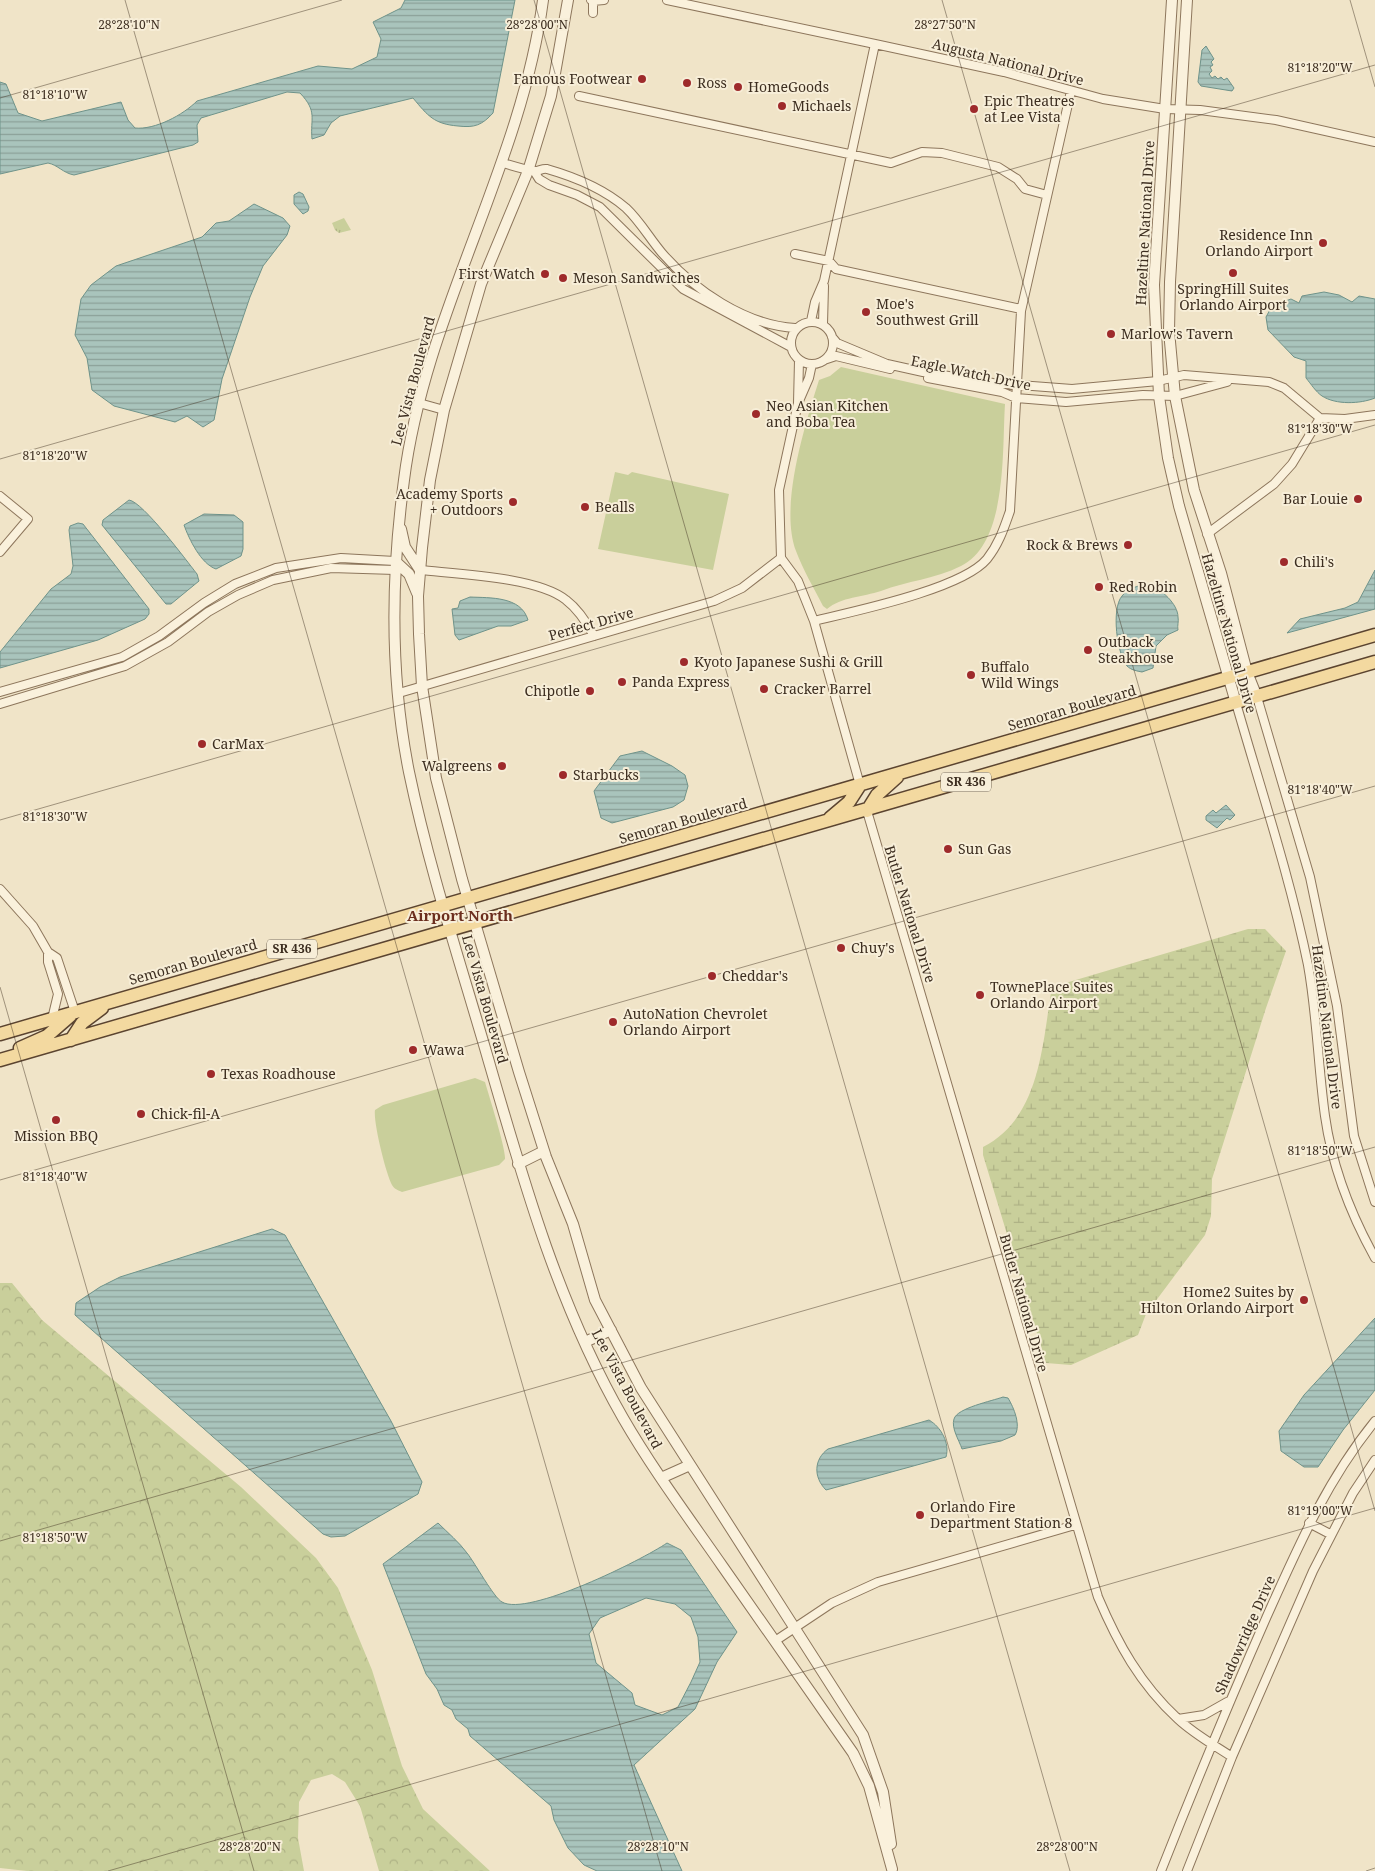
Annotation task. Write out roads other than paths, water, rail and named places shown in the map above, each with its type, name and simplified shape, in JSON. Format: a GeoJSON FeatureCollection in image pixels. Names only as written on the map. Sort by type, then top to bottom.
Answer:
{"type":"FeatureCollection","features":[{"type":"Feature","properties":{"kind":"main road","name":"Semoran Boulevard"},"geometry":{"type":"LineString","coordinates":[[0,1034],[1375,635]]}},
{"type":"Feature","properties":{"kind":"main road","name":"SR 436"},"geometry":{"type":"LineString","coordinates":[[0,1059],[476,924],[1375,662]]}},
{"type":"Feature","properties":{"kind":"main road"},"geometry":{"type":"LineString","coordinates":[[866,811],[882,789],[901,774]]}},
{"type":"Feature","properties":{"kind":"main road"},"geometry":{"type":"LineString","coordinates":[[824,823],[849,802],[860,785]]}},
{"type":"Feature","properties":{"kind":"main road"},"geometry":{"type":"LineString","coordinates":[[71,1040],[82,1023],[94,1012],[117,1000]]}},
{"type":"Feature","properties":{"kind":"main road"},"geometry":{"type":"LineString","coordinates":[[0,1059],[47,1036],[75,1012]]}},
{"type":"Feature","properties":{"kind":"street","name":"Lee Vista Boulevard"},"geometry":{"type":"LineString","coordinates":[[543,0],[534,57],[503,164],[443,318],[419,403],[404,475],[395,566],[395,640],[399,693],[410,774],[443,906],[518,1164],[540,1232],[584,1342],[623,1418],[660,1478],[857,1761],[869,1786],[893,1870]]}},
{"type":"Feature","properties":{"kind":"street","name":"Lee Vista Boulevard"},"geometry":{"type":"LineString","coordinates":[[568,0],[551,96],[532,170],[480,284],[444,410],[430,480],[418,596],[422,686],[436,778],[468,898],[544,1151],[573,1224],[596,1300],[642,1388],[855,1720],[871,1752],[884,1792],[889,1821],[893,1870]]}},
{"type":"Feature","properties":{"kind":"street"},"geometry":{"type":"LineString","coordinates":[[592,13],[592,0],[604,0]]}},
{"type":"Feature","properties":{"kind":"street","name":"Augusta National Drive"},"geometry":{"type":"LineString","coordinates":[[667,0],[1004,72],[1102,99],[1165,109],[1182,109],[1276,120],[1375,142]]}},
{"type":"Feature","properties":{"kind":"street","name":"Hazeltine National Drive"},"geometry":{"type":"LineString","coordinates":[[1172,0],[1154,285],[1159,396],[1168,458],[1179,506],[1291,894],[1306,955],[1325,1117],[1333,1157],[1351,1210],[1375,1258]]}},
{"type":"Feature","properties":{"kind":"street","name":"Hazeltine National Drive"},"geometry":{"type":"LineString","coordinates":[[1187,0],[1182,109],[1170,282],[1170,331],[1175,396],[1194,490],[1221,573],[1247,672],[1257,697],[1310,877],[1337,1006],[1354,1136],[1375,1202]]}},
{"type":"Feature","properties":{"kind":"street"},"geometry":{"type":"LineString","coordinates":[[811,321],[815,302],[824,281],[829,261],[875,44]]}},
{"type":"Feature","properties":{"kind":"street"},"geometry":{"type":"LineString","coordinates":[[814,621],[943,585],[970,573],[986,560],[1000,540],[1010,511],[1021,309],[1071,90]]}},
{"type":"Feature","properties":{"kind":"street"},"geometry":{"type":"LineString","coordinates":[[579,96],[891,163],[922,152],[956,156],[998,167],[1016,179],[1025,189],[1047,195]]}},
{"type":"Feature","properties":{"kind":"street"},"geometry":{"type":"LineString","coordinates":[[503,164],[532,170],[544,168],[581,180],[602,192],[626,208],[663,254],[692,282],[750,318],[778,327],[795,328],[811,321],[823,324],[824,281]]}},
{"type":"Feature","properties":{"kind":"street"},"geometry":{"type":"LineString","coordinates":[[532,170],[539,179],[549,185],[577,195],[600,207],[683,289],[790,347],[799,360],[798,403],[779,490],[781,558],[798,581],[814,621],[860,785]]}},
{"type":"Feature","properties":{"kind":"street"},"geometry":{"type":"LineString","coordinates":[[795,254],[829,261],[835,268],[1021,309]]}},
{"type":"Feature","properties":{"kind":"street","name":"Eagle Watch Drive"},"geometry":{"type":"LineString","coordinates":[[823,324],[837,343],[887,364],[923,372],[1017,386],[1072,389],[1158,381],[1184,375],[1269,382],[1284,388],[1320,418]]}},
{"type":"Feature","properties":{"kind":"street"},"geometry":{"type":"LineString","coordinates":[[790,347],[795,328]]}},
{"type":"Feature","properties":{"kind":"street"},"geometry":{"type":"LineString","coordinates":[[824,360],[832,350],[832,337]]}},
{"type":"Feature","properties":{"kind":"street","name":"Eagle Watch Drive"},"geometry":{"type":"LineString","coordinates":[[812,364],[836,356],[920,376],[1002,392],[1016,398],[1066,402],[1143,395],[1175,396],[1233,380]]}},
{"type":"Feature","properties":{"kind":"street"},"geometry":{"type":"LineString","coordinates":[[798,403],[809,378],[812,364],[799,360]]}},
{"type":"Feature","properties":{"kind":"street"},"geometry":{"type":"LineString","coordinates":[[419,403],[444,410]]}},
{"type":"Feature","properties":{"kind":"street"},"geometry":{"type":"LineString","coordinates":[[1207,534],[1274,484],[1292,464],[1320,418],[1345,419],[1375,415]]}},
{"type":"Feature","properties":{"kind":"street"},"geometry":{"type":"LineString","coordinates":[[0,496],[28,519],[0,552]]}},
{"type":"Feature","properties":{"kind":"street"},"geometry":{"type":"LineString","coordinates":[[399,520],[405,547],[420,570],[545,588],[566,600],[586,621],[594,636]]}},
{"type":"Feature","properties":{"kind":"street"},"geometry":{"type":"LineString","coordinates":[[0,692],[122,656],[159,636],[204,603],[235,584],[276,568],[341,558],[395,566],[409,574],[418,596]]}},
{"type":"Feature","properties":{"kind":"street","name":"Perfect Drive"},"geometry":{"type":"LineString","coordinates":[[399,693],[714,601],[742,588],[781,558]]}},
{"type":"Feature","properties":{"kind":"street"},"geometry":{"type":"LineString","coordinates":[[0,704],[125,666],[168,642],[208,612],[238,594],[273,580],[331,568],[395,566]]}},
{"type":"Feature","properties":{"kind":"street","name":"Butler National Drive"},"geometry":{"type":"LineString","coordinates":[[866,811],[1075,1525],[1098,1597],[1118,1644],[1135,1670],[1178,1718],[1232,1757]]}},
{"type":"Feature","properties":{"kind":"street"},"geometry":{"type":"LineString","coordinates":[[0,889],[33,926],[48,952],[57,958],[75,1012]]}},
{"type":"Feature","properties":{"kind":"street"},"geometry":{"type":"LineString","coordinates":[[48,952],[48,962],[58,994],[52,1019]]}},
{"type":"Feature","properties":{"kind":"street"},"geometry":{"type":"LineString","coordinates":[[518,1164],[544,1151]]}},
{"type":"Feature","properties":{"kind":"street"},"geometry":{"type":"LineString","coordinates":[[584,1342],[611,1330]]}},
{"type":"Feature","properties":{"kind":"street","name":"Shadowridge Drive"},"geometry":{"type":"LineString","coordinates":[[1161,1871],[1211,1743],[1309,1523],[1332,1480],[1375,1421]]}},
{"type":"Feature","properties":{"kind":"street"},"geometry":{"type":"LineString","coordinates":[[1187,1871],[1232,1757],[1330,1534],[1353,1493],[1375,1460]]}},
{"type":"Feature","properties":{"kind":"street"},"geometry":{"type":"LineString","coordinates":[[660,1478],[690,1465]]}},
{"type":"Feature","properties":{"kind":"street"},"geometry":{"type":"LineString","coordinates":[[1309,1523],[1330,1534]]}},
{"type":"Feature","properties":{"kind":"street"},"geometry":{"type":"LineString","coordinates":[[775,1641],[832,1603],[878,1582],[1075,1525]]}},
{"type":"Feature","properties":{"kind":"street"},"geometry":{"type":"LineString","coordinates":[[1178,1718],[1204,1716],[1229,1701]]}},
{"type":"Feature","properties":{"kind":"water"},"geometry":{"type":"Polygon","coordinates":[[[405,0],[515,0],[493,113],[482,123],[474,126],[458,126],[437,121],[413,98],[340,116],[331,123],[324,135],[312,139],[312,115],[309,105],[300,93],[287,92],[201,118],[197,125],[198,142],[193,145],[74,175],[48,163],[0,174],[0,82],[6,84],[18,113],[42,121],[121,102],[128,120],[135,128],[151,127],[177,116],[197,101],[318,66],[352,69],[377,57],[381,39],[373,22],[401,8],[405,0]]]}},
{"type":"Feature","properties":{"kind":"water"},"geometry":{"type":"Polygon","coordinates":[[[1206,46],[1214,59],[1211,62],[1213,65],[1210,67],[1212,71],[1209,74],[1212,78],[1215,76],[1218,79],[1221,77],[1224,80],[1227,78],[1234,88],[1232,91],[1201,86],[1198,82],[1202,50],[1206,46]]]}},
{"type":"Feature","properties":{"kind":"water"},"geometry":{"type":"Polygon","coordinates":[[[299,192],[303,194],[309,207],[308,211],[303,214],[294,204],[294,195],[299,192]]]}},
{"type":"Feature","properties":{"kind":"water"},"geometry":{"type":"Polygon","coordinates":[[[254,204],[283,218],[290,226],[287,235],[263,266],[250,297],[222,379],[214,420],[203,427],[187,416],[175,422],[114,406],[92,390],[87,358],[75,335],[81,299],[91,285],[116,266],[202,237],[216,223],[229,221],[254,204]]]}},
{"type":"Feature","properties":{"kind":"water"},"geometry":{"type":"Polygon","coordinates":[[[1324,292],[1339,295],[1352,302],[1359,296],[1375,299],[1375,398],[1348,403],[1334,401],[1322,396],[1306,378],[1306,361],[1294,357],[1268,330],[1266,317],[1272,306],[1291,299],[1299,303],[1302,296],[1324,292]]]}},
{"type":"Feature","properties":{"kind":"water"},"geometry":{"type":"Polygon","coordinates":[[[129,500],[144,510],[197,574],[199,581],[171,604],[166,604],[102,525],[103,520],[129,500]]]}},
{"type":"Feature","properties":{"kind":"water"},"geometry":{"type":"Polygon","coordinates":[[[204,514],[234,515],[243,522],[243,549],[241,556],[216,569],[201,557],[192,544],[184,525],[204,514]]]}},
{"type":"Feature","properties":{"kind":"water"},"geometry":{"type":"Polygon","coordinates":[[[78,523],[83,524],[149,609],[149,614],[145,619],[98,640],[0,668],[0,652],[51,589],[71,574],[73,566],[69,530],[70,526],[78,523]]]}},
{"type":"Feature","properties":{"kind":"water"},"geometry":{"type":"Polygon","coordinates":[[[1375,570],[1375,609],[1287,633],[1300,619],[1345,608],[1358,602],[1375,570]]]}},
{"type":"Feature","properties":{"kind":"water"},"geometry":{"type":"Polygon","coordinates":[[[1149,584],[1159,589],[1172,602],[1177,612],[1178,630],[1167,635],[1156,646],[1153,668],[1142,672],[1130,668],[1123,660],[1118,642],[1116,621],[1119,602],[1122,596],[1134,587],[1149,584]]]}},
{"type":"Feature","properties":{"kind":"water"},"geometry":{"type":"Polygon","coordinates":[[[470,597],[495,598],[512,602],[519,606],[528,620],[511,626],[498,626],[459,640],[455,635],[452,609],[458,608],[460,601],[470,597]]]}},
{"type":"Feature","properties":{"kind":"water"},"geometry":{"type":"Polygon","coordinates":[[[642,751],[672,766],[685,775],[688,786],[684,800],[673,807],[612,823],[601,818],[594,791],[620,756],[642,751]]]}},
{"type":"Feature","properties":{"kind":"water"},"geometry":{"type":"Polygon","coordinates":[[[1226,805],[1235,815],[1230,820],[1227,818],[1217,828],[1206,820],[1206,816],[1213,810],[1216,813],[1226,805]]]}},
{"type":"Feature","properties":{"kind":"water"},"geometry":{"type":"Polygon","coordinates":[[[272,1229],[285,1235],[391,1421],[422,1482],[418,1494],[345,1536],[331,1537],[323,1534],[75,1315],[76,1303],[100,1287],[120,1277],[272,1229]]]}},
{"type":"Feature","properties":{"kind":"water"},"geometry":{"type":"Polygon","coordinates":[[[1375,1318],[1375,1390],[1343,1430],[1318,1467],[1304,1467],[1281,1451],[1279,1431],[1304,1395],[1375,1318]]]}},
{"type":"Feature","properties":{"kind":"water"},"geometry":{"type":"Polygon","coordinates":[[[1003,1397],[1008,1398],[1014,1411],[1017,1422],[1015,1435],[1001,1441],[962,1449],[953,1423],[957,1415],[968,1408],[1003,1397]]]}},
{"type":"Feature","properties":{"kind":"water"},"geometry":{"type":"Polygon","coordinates":[[[929,1420],[944,1436],[947,1446],[946,1457],[826,1490],[819,1480],[817,1474],[818,1463],[823,1453],[828,1449],[929,1420]]]}},
{"type":"Feature","properties":{"kind":"water"},"geometry":{"type":"Polygon","coordinates":[[[438,1523],[464,1549],[499,1599],[502,1602],[516,1604],[535,1601],[585,1584],[634,1562],[667,1543],[681,1550],[737,1632],[717,1662],[695,1709],[634,1765],[682,1871],[597,1871],[584,1865],[568,1848],[554,1820],[551,1806],[470,1736],[468,1729],[456,1719],[452,1710],[444,1705],[437,1689],[426,1674],[383,1564],[438,1523]],[[646,1598],[600,1618],[589,1634],[596,1663],[632,1693],[635,1705],[662,1715],[678,1707],[700,1662],[698,1637],[691,1617],[675,1604],[646,1598]]]}},
{"type":"Feature","properties":{"kind":"place","name":"Famous Footwear"},"geometry":{"type":"Point","coordinates":[642,79]}},
{"type":"Feature","properties":{"kind":"place","name":"Ross"},"geometry":{"type":"Point","coordinates":[687,83]}},
{"type":"Feature","properties":{"kind":"place","name":"HomeGoods"},"geometry":{"type":"Point","coordinates":[738,87]}},
{"type":"Feature","properties":{"kind":"place","name":"Michaels"},"geometry":{"type":"Point","coordinates":[782,106]}},
{"type":"Feature","properties":{"kind":"place","name":"Epic Theatres at Lee Vista"},"geometry":{"type":"Point","coordinates":[974,109]}},
{"type":"Feature","properties":{"kind":"place","name":"Residence Inn Orlando Airport"},"geometry":{"type":"Point","coordinates":[1323,243]}},
{"type":"Feature","properties":{"kind":"place","name":"SpringHill Suites Orlando Airport"},"geometry":{"type":"Point","coordinates":[1233,273]}},
{"type":"Feature","properties":{"kind":"place","name":"First Watch"},"geometry":{"type":"Point","coordinates":[545,274]}},
{"type":"Feature","properties":{"kind":"place","name":"Meson Sandwiches"},"geometry":{"type":"Point","coordinates":[563,278]}},
{"type":"Feature","properties":{"kind":"place","name":"Moe's Southwest Grill"},"geometry":{"type":"Point","coordinates":[866,312]}},
{"type":"Feature","properties":{"kind":"place","name":"Marlow's Tavern"},"geometry":{"type":"Point","coordinates":[1111,334]}},
{"type":"Feature","properties":{"kind":"place","name":"Neo Asian Kitchen and Boba Tea"},"geometry":{"type":"Point","coordinates":[756,414]}},
{"type":"Feature","properties":{"kind":"place","name":"Bar Louie"},"geometry":{"type":"Point","coordinates":[1358,499]}},
{"type":"Feature","properties":{"kind":"place","name":"Academy Sports + Outdoors"},"geometry":{"type":"Point","coordinates":[513,502]}},
{"type":"Feature","properties":{"kind":"place","name":"Bealls"},"geometry":{"type":"Point","coordinates":[585,507]}},
{"type":"Feature","properties":{"kind":"place","name":"Rock & Brews"},"geometry":{"type":"Point","coordinates":[1128,545]}},
{"type":"Feature","properties":{"kind":"place","name":"Chili's"},"geometry":{"type":"Point","coordinates":[1284,562]}},
{"type":"Feature","properties":{"kind":"place","name":"Red Robin"},"geometry":{"type":"Point","coordinates":[1099,587]}},
{"type":"Feature","properties":{"kind":"place","name":"Outback Steakhouse"},"geometry":{"type":"Point","coordinates":[1088,650]}},
{"type":"Feature","properties":{"kind":"place","name":"Kyoto Japanese Sushi & Grill"},"geometry":{"type":"Point","coordinates":[684,662]}},
{"type":"Feature","properties":{"kind":"place","name":"Buffalo Wild Wings"},"geometry":{"type":"Point","coordinates":[971,675]}},
{"type":"Feature","properties":{"kind":"place","name":"Panda Express"},"geometry":{"type":"Point","coordinates":[622,682]}},
{"type":"Feature","properties":{"kind":"place","name":"Cracker Barrel"},"geometry":{"type":"Point","coordinates":[764,689]}},
{"type":"Feature","properties":{"kind":"place","name":"Chipotle"},"geometry":{"type":"Point","coordinates":[590,691]}},
{"type":"Feature","properties":{"kind":"place","name":"CarMax"},"geometry":{"type":"Point","coordinates":[202,744]}},
{"type":"Feature","properties":{"kind":"place","name":"Walgreens"},"geometry":{"type":"Point","coordinates":[502,766]}},
{"type":"Feature","properties":{"kind":"place","name":"Starbucks"},"geometry":{"type":"Point","coordinates":[563,775]}},
{"type":"Feature","properties":{"kind":"place","name":"Sun Gas"},"geometry":{"type":"Point","coordinates":[948,849]}},
{"type":"Feature","properties":{"kind":"place","name":"Chuy's"},"geometry":{"type":"Point","coordinates":[841,948]}},
{"type":"Feature","properties":{"kind":"place","name":"Cheddar's"},"geometry":{"type":"Point","coordinates":[712,976]}},
{"type":"Feature","properties":{"kind":"place","name":"TownePlace Suites Orlando Airport"},"geometry":{"type":"Point","coordinates":[980,995]}},
{"type":"Feature","properties":{"kind":"place","name":"AutoNation Chevrolet Orlando Airport"},"geometry":{"type":"Point","coordinates":[613,1022]}},
{"type":"Feature","properties":{"kind":"place","name":"Wawa"},"geometry":{"type":"Point","coordinates":[413,1050]}},
{"type":"Feature","properties":{"kind":"place","name":"Texas Roadhouse"},"geometry":{"type":"Point","coordinates":[211,1074]}},
{"type":"Feature","properties":{"kind":"place","name":"Chick-fil-A"},"geometry":{"type":"Point","coordinates":[141,1114]}},
{"type":"Feature","properties":{"kind":"place","name":"Mission BBQ"},"geometry":{"type":"Point","coordinates":[56,1120]}},
{"type":"Feature","properties":{"kind":"place","name":"Home2 Suites by Hilton Orlando Airport"},"geometry":{"type":"Point","coordinates":[1304,1300]}},
{"type":"Feature","properties":{"kind":"place","name":"Orlando Fire Department Station 8"},"geometry":{"type":"Point","coordinates":[920,1515]}},
{"type":"Feature","properties":{"kind":"district","name":"Airport North"},"geometry":{"type":"Point","coordinates":[460,916]}}]}
